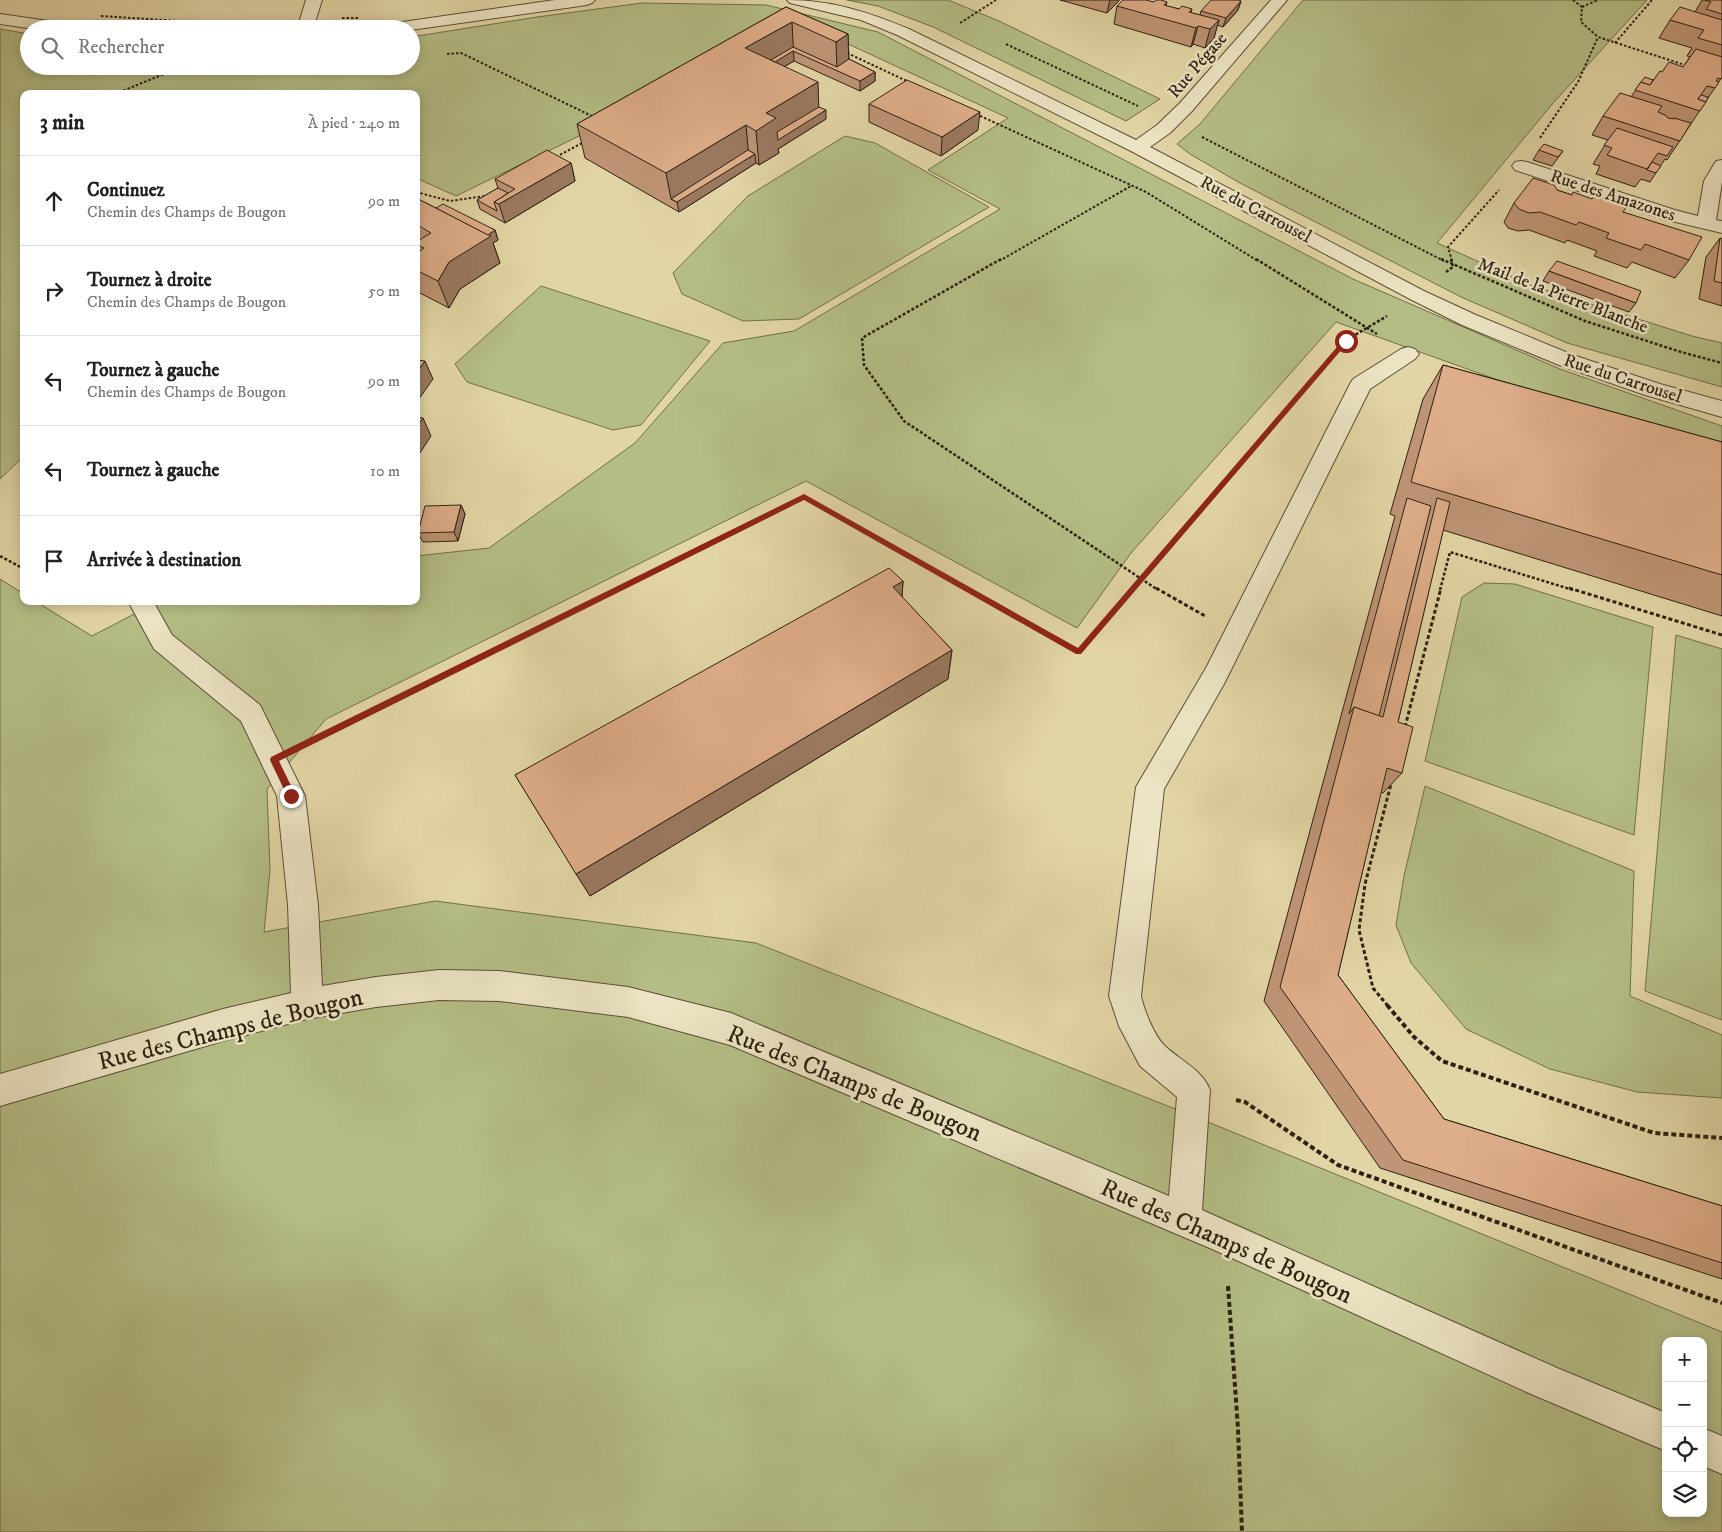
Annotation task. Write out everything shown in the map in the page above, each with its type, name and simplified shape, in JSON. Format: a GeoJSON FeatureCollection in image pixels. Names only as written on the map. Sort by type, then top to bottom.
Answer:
{"type":"FeatureCollection","features":[{"type":"Feature","properties":{"kind":"street"},"geometry":{"type":"LineString","coordinates":[[420,24],[587,0]]}},
{"type":"Feature","properties":{"kind":"street","name":"Rue du Carrousel"},"geometry":{"type":"LineString","coordinates":[[795,0],[866,17],[903,32],[1137,147],[1417,295],[1508,337],[1653,390],[1722,410]]}},
{"type":"Feature","properties":{"kind":"street","name":"Rue Pégase"},"geometry":{"type":"LineString","coordinates":[[1137,147],[1152,140],[1173,122],[1229,61],[1279,0]]}},
{"type":"Feature","properties":{"kind":"street"},"geometry":{"type":"LineString","coordinates":[[308,20],[313,7]]}},
{"type":"Feature","properties":{"kind":"street"},"geometry":{"type":"LineString","coordinates":[[0,19],[20,22]]}},
{"type":"Feature","properties":{"kind":"street","name":"Rue des Amazones"},"geometry":{"type":"LineString","coordinates":[[1521,166],[1670,215],[1714,225],[1713,181],[1722,165]]}},
{"type":"Feature","properties":{"kind":"street"},"geometry":{"type":"LineString","coordinates":[[1184,1220],[1194,1090],[1151,1056],[1130,1015],[1125,996],[1150,787],[1215,676],[1361,384],[1408,354]]}},
{"type":"Feature","properties":{"kind":"street"},"geometry":{"type":"LineString","coordinates":[[143,605],[163,642],[251,713],[291,796],[304,905],[307,1004]]}},
{"type":"Feature","properties":{"kind":"street","name":"Rue des Champs de Bougon"},"geometry":{"type":"LineString","coordinates":[[0,1090],[223,1025],[307,1004],[376,992],[439,986],[499,986],[628,1002],[731,1029],[1224,1237],[1544,1381],[1662,1430]]}},
{"type":"Feature","properties":{"kind":"street"},"geometry":{"type":"LineString","coordinates":[[1707,1449],[1722,1455]]}},
{"type":"Feature","properties":{"kind":"path"},"geometry":{"type":"LineString","coordinates":[[960,23],[996,0]]}},
{"type":"Feature","properties":{"kind":"path"},"geometry":{"type":"LineString","coordinates":[[1573,0],[1582,7]]}},
{"type":"Feature","properties":{"kind":"path"},"geometry":{"type":"LineString","coordinates":[[1582,7],[1598,0]]}},
{"type":"Feature","properties":{"kind":"path"},"geometry":{"type":"LineString","coordinates":[[1615,43],[1652,0]]}},
{"type":"Feature","properties":{"kind":"path"},"geometry":{"type":"LineString","coordinates":[[279,20],[313,7],[327,12],[336,19],[361,18]]}},
{"type":"Feature","properties":{"kind":"path"},"geometry":{"type":"LineString","coordinates":[[1582,7],[1581,22],[1598,37],[1694,68]]}},
{"type":"Feature","properties":{"kind":"path"},"geometry":{"type":"LineString","coordinates":[[95,15],[164,20]]}},
{"type":"Feature","properties":{"kind":"path"},"geometry":{"type":"LineString","coordinates":[[841,50],[916,86]]}},
{"type":"Feature","properties":{"kind":"path"},"geometry":{"type":"LineString","coordinates":[[441,54],[461,53],[595,117]]}},
{"type":"Feature","properties":{"kind":"path"},"geometry":{"type":"LineString","coordinates":[[125,90],[162,75]]}},
{"type":"Feature","properties":{"kind":"path"},"geometry":{"type":"LineString","coordinates":[[976,114],[1146,192],[1408,354]]}},
{"type":"Feature","properties":{"kind":"path"},"geometry":{"type":"LineString","coordinates":[[554,158],[587,140]]}},
{"type":"Feature","properties":{"kind":"path"},"geometry":{"type":"LineString","coordinates":[[1132,186],[862,338],[864,366],[904,421],[1141,580],[1236,634]]}},
{"type":"Feature","properties":{"kind":"path"},"geometry":{"type":"LineString","coordinates":[[420,193],[444,202],[461,202],[486,196]]}},
{"type":"Feature","properties":{"kind":"path","name":"Mail de la Pierre Blanche"},"geometry":{"type":"LineString","coordinates":[[1454,266],[1585,321],[1681,352],[1722,363]]}},
{"type":"Feature","properties":{"kind":"path"},"geometry":{"type":"LineString","coordinates":[[274,760],[804,496],[1079,652],[1346,341],[1368,328]]}},
{"type":"Feature","properties":{"kind":"path"},"geometry":{"type":"LineString","coordinates":[[1404,732],[1450,552],[1722,634]]}},
{"type":"Feature","properties":{"kind":"path"},"geometry":{"type":"LineString","coordinates":[[0,556],[20,567]]}},
{"type":"Feature","properties":{"kind":"path"},"geometry":{"type":"LineString","coordinates":[[1392,779],[1365,884],[1359,930],[1373,988],[1414,1037],[1442,1060],[1654,1133],[1722,1138]]}},
{"type":"Feature","properties":{"kind":"path"},"geometry":{"type":"LineString","coordinates":[[1194,1090],[1245,1102],[1338,1165],[1722,1303]]}},
{"type":"Feature","properties":{"kind":"path"},"geometry":{"type":"LineString","coordinates":[[1224,1237],[1238,1430],[1242,1532]]}},
{"type":"Feature","properties":{"kind":"green space"},"geometry":{"type":"Polygon","coordinates":[[[847,0],[948,0],[999,21],[1160,99],[1126,121],[933,27],[878,6],[847,0]]]}},
{"type":"Feature","properties":{"kind":"green space"},"geometry":{"type":"Polygon","coordinates":[[[1303,0],[1647,0],[1554,102],[1437,243],[1533,286],[1692,336],[1722,343],[1722,387],[1567,343],[1461,297],[1240,183],[1190,154],[1177,144],[1200,124],[1303,0]]]}},
{"type":"Feature","properties":{"kind":"green space"},"geometry":{"type":"Polygon","coordinates":[[[642,3],[766,5],[878,32],[1353,279],[1560,369],[1722,426],[1722,455],[1646,433],[1336,322],[1131,553],[1077,628],[806,481],[326,719],[267,789],[270,870],[264,932],[435,901],[756,943],[1203,1120],[1722,1332],[1722,1532],[0,1532],[0,579],[20,592],[20,605],[42,605],[92,636],[151,605],[420,605],[420,556],[489,548],[635,443],[723,343],[794,331],[1000,209],[928,170],[1008,118],[807,25],[456,196],[420,180],[420,90],[20,90],[20,460],[0,479],[0,29],[20,32],[20,75],[420,75],[420,36],[642,3]]]}},
{"type":"Feature","properties":{"kind":"green space"},"geometry":{"type":"Polygon","coordinates":[[[845,136],[875,143],[989,207],[799,319],[743,321],[682,294],[673,273],[748,196],[845,136]]]}},
{"type":"Feature","properties":{"kind":"green space"},"geometry":{"type":"Polygon","coordinates":[[[541,286],[710,341],[641,425],[613,430],[467,382],[455,364],[541,286]]]}},
{"type":"Feature","properties":{"kind":"green space"},"geometry":{"type":"Polygon","coordinates":[[[1484,583],[1515,584],[1653,627],[1634,835],[1425,761],[1462,597],[1484,583]]]}},
{"type":"Feature","properties":{"kind":"green space"},"geometry":{"type":"Polygon","coordinates":[[[1676,635],[1722,649],[1722,1020],[1645,991],[1676,635]]]}},
{"type":"Feature","properties":{"kind":"green space"},"geometry":{"type":"Polygon","coordinates":[[[1425,786],[1634,871],[1630,996],[1722,1035],[1722,1098],[1637,1092],[1550,1069],[1466,1029],[1411,963],[1396,925],[1404,876],[1425,786]]]}},
{"type":"Feature","properties":{"kind":"building"},"geometry":{"type":"Polygon","coordinates":[[[1123,0],[1154,2],[1161,0],[1167,2],[1164,5],[1179,9],[1182,6],[1192,9],[1189,12],[1219,20],[1210,29],[1198,26],[1196,28],[1117,6],[1123,0]]]}},
{"type":"Feature","properties":{"kind":"building"},"geometry":{"type":"Polygon","coordinates":[[[1211,0],[1241,1],[1226,18],[1201,11],[1211,0]]]}},
{"type":"Feature","properties":{"kind":"building"},"geometry":{"type":"Polygon","coordinates":[[[1705,0],[1722,0],[1722,14],[1706,9],[1711,2],[1705,0]]]}},
{"type":"Feature","properties":{"kind":"building"},"geometry":{"type":"Polygon","coordinates":[[[786,7],[848,34],[836,42],[792,22],[745,48],[818,82],[766,113],[776,118],[756,131],[746,125],[666,173],[577,124],[786,7]]]}},
{"type":"Feature","properties":{"kind":"building"},"geometry":{"type":"Polygon","coordinates":[[[1680,7],[1722,20],[1722,45],[1698,38],[1704,30],[1670,20],[1680,7]]]}},
{"type":"Feature","properties":{"kind":"building"},"geometry":{"type":"Polygon","coordinates":[[[793,47],[837,67],[849,59],[875,72],[860,81],[793,51],[775,62],[771,60],[793,47]]]}},
{"type":"Feature","properties":{"kind":"building"},"geometry":{"type":"Polygon","coordinates":[[[1696,49],[1722,57],[1722,77],[1716,81],[1719,82],[1715,88],[1707,86],[1698,99],[1706,102],[1700,111],[1635,90],[1641,82],[1650,85],[1669,62],[1683,67],[1696,49]]]}},
{"type":"Feature","properties":{"kind":"building"},"geometry":{"type":"Polygon","coordinates":[[[1645,77],[1653,80],[1650,85],[1641,82],[1645,77]]]}},
{"type":"Feature","properties":{"kind":"building"},"geometry":{"type":"Polygon","coordinates":[[[907,80],[980,112],[942,137],[869,104],[907,80]]]}},
{"type":"Feature","properties":{"kind":"building"},"geometry":{"type":"Polygon","coordinates":[[[1620,93],[1662,106],[1658,112],[1668,118],[1691,123],[1680,141],[1603,116],[1620,93]]]}},
{"type":"Feature","properties":{"kind":"building"},"geometry":{"type":"Polygon","coordinates":[[[1701,95],[1708,97],[1706,102],[1698,99],[1701,95]]]}},
{"type":"Feature","properties":{"kind":"building"},"geometry":{"type":"Polygon","coordinates":[[[819,107],[826,110],[778,140],[777,132],[819,107]]]}},
{"type":"Feature","properties":{"kind":"building"},"geometry":{"type":"Polygon","coordinates":[[[1617,128],[1673,147],[1667,156],[1658,153],[1647,169],[1607,155],[1612,148],[1604,145],[1617,128]]]}},
{"type":"Feature","properties":{"kind":"building"},"geometry":{"type":"Polygon","coordinates":[[[1544,144],[1563,151],[1558,157],[1539,150],[1544,144]]]}},
{"type":"Feature","properties":{"kind":"building"},"geometry":{"type":"Polygon","coordinates":[[[547,150],[571,163],[499,204],[494,202],[515,189],[495,179],[547,150]]]}},
{"type":"Feature","properties":{"kind":"building"},"geometry":{"type":"Polygon","coordinates":[[[748,150],[755,154],[677,202],[671,199],[748,150]]]}},
{"type":"Feature","properties":{"kind":"building"},"geometry":{"type":"Polygon","coordinates":[[[1652,162],[1661,166],[1656,173],[1647,170],[1652,162]]]}},
{"type":"Feature","properties":{"kind":"building"},"geometry":{"type":"Polygon","coordinates":[[[1533,178],[1554,185],[1557,190],[1572,195],[1573,192],[1592,199],[1595,195],[1627,206],[1623,212],[1702,237],[1689,260],[1645,244],[1641,250],[1606,238],[1609,233],[1579,222],[1576,225],[1540,212],[1529,213],[1519,209],[1514,203],[1533,178]]]}},
{"type":"Feature","properties":{"kind":"building"},"geometry":{"type":"Polygon","coordinates":[[[498,188],[508,193],[494,202],[497,211],[477,200],[498,188]]]}},
{"type":"Feature","properties":{"kind":"building"},"geometry":{"type":"Polygon","coordinates":[[[420,200],[491,236],[449,262],[438,281],[420,272],[420,251],[424,248],[420,246],[420,240],[431,233],[420,226],[420,200]]]}},
{"type":"Feature","properties":{"kind":"building"},"geometry":{"type":"Polygon","coordinates":[[[443,204],[495,230],[488,235],[436,208],[443,204]]]}},
{"type":"Feature","properties":{"kind":"building"},"geometry":{"type":"Polygon","coordinates":[[[1720,238],[1722,239],[1722,283],[1714,281],[1720,238]]]}},
{"type":"Feature","properties":{"kind":"building"},"geometry":{"type":"Polygon","coordinates":[[[1557,261],[1641,291],[1636,303],[1549,271],[1557,261]]]}},
{"type":"Feature","properties":{"kind":"building"},"geometry":{"type":"Polygon","coordinates":[[[420,360],[425,361],[420,368],[420,360]]]}},
{"type":"Feature","properties":{"kind":"building"},"geometry":{"type":"Polygon","coordinates":[[[1443,365],[1722,442],[1722,575],[1411,482],[1443,365]]]}},
{"type":"Feature","properties":{"kind":"building"},"geometry":{"type":"Polygon","coordinates":[[[1407,498],[1431,506],[1379,716],[1354,707],[1349,714],[1407,498]]]}},
{"type":"Feature","properties":{"kind":"building"},"geometry":{"type":"Polygon","coordinates":[[[1437,498],[1450,502],[1398,722],[1413,727],[1402,773],[1387,768],[1338,975],[1444,1119],[1722,1206],[1722,1263],[1403,1160],[1280,987],[1354,707],[1383,717],[1437,498]]]}},
{"type":"Feature","properties":{"kind":"building"},"geometry":{"type":"Polygon","coordinates":[[[461,505],[454,532],[420,533],[425,506],[461,505]]]}},
{"type":"Feature","properties":{"kind":"building"},"geometry":{"type":"Polygon","coordinates":[[[889,568],[903,581],[893,587],[952,650],[576,874],[515,775],[889,568]]]}},
{"type":"Feature","properties":{"kind":"route"},"geometry":{"type":"LineString","coordinates":[[291,796],[274,760],[804,496],[1079,652],[1346,341]]}}]}
